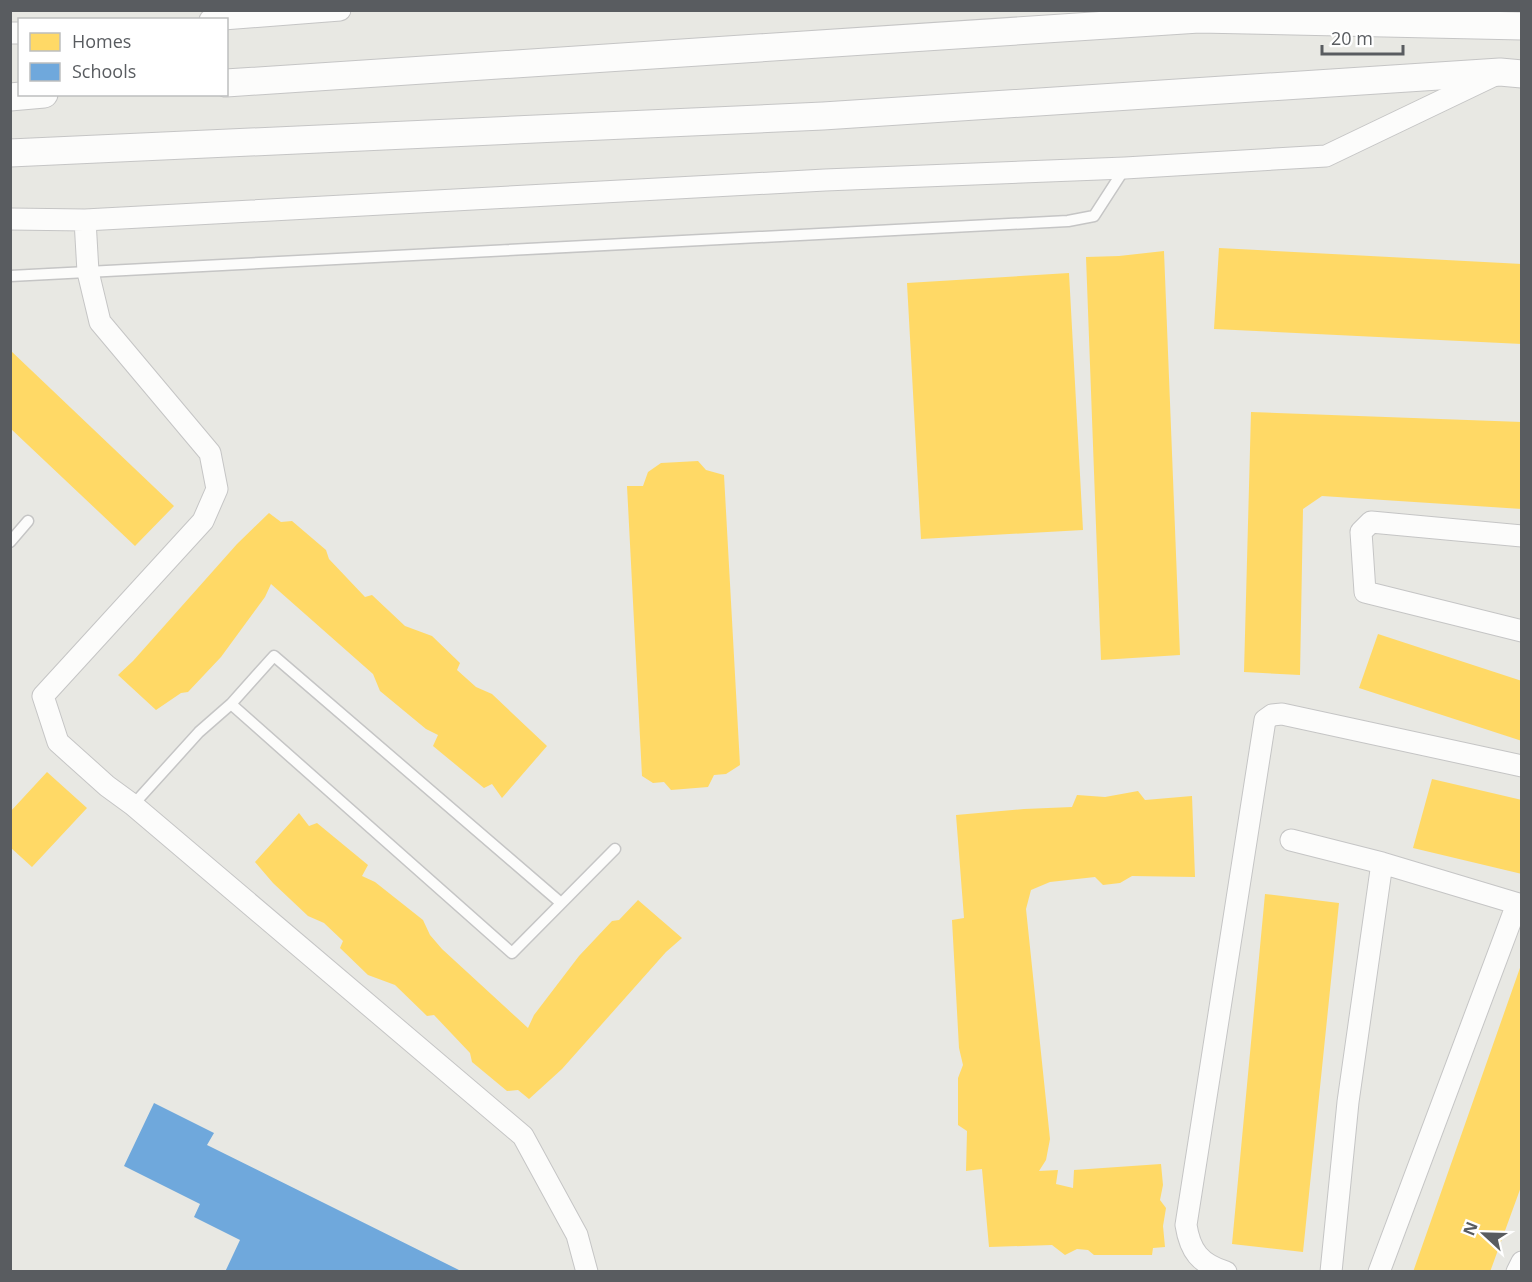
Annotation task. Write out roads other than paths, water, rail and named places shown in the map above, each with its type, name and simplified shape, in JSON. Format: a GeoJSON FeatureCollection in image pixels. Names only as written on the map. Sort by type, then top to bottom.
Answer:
{"type":"FeatureCollection","features":[{"type":"Feature","properties":{"kind":"street"},"geometry":{"type":"LineString","coordinates":[[228,19],[340,10]]}},
{"type":"Feature","properties":{"kind":"street"},"geometry":{"type":"LineString","coordinates":[[228,82],[1199,19],[1521,26]]}},
{"type":"Feature","properties":{"kind":"street"},"geometry":{"type":"LineString","coordinates":[[10,153],[823,116],[1511,73]]}},
{"type":"Feature","properties":{"kind":"street"},"geometry":{"type":"LineString","coordinates":[[10,219],[85,220],[1326,156],[1511,73]]}},
{"type":"Feature","properties":{"kind":"street"},"geometry":{"type":"LineString","coordinates":[[85,220],[88,272],[100,322],[210,453],[217,489],[203,521],[43,696],[58,742],[107,786],[133,805],[523,1136],[577,1235],[587,1272]]}},
{"type":"Feature","properties":{"kind":"street"},"geometry":{"type":"LineString","coordinates":[[1521,536],[1371,522],[1361,532],[1365,592],[1521,631]]}},
{"type":"Feature","properties":{"kind":"street"},"geometry":{"type":"LineString","coordinates":[[1226,1272],[1208,1266],[1189,1244],[1186,1225],[1265,720],[1272,714],[1282,714],[1521,766]]}},
{"type":"Feature","properties":{"kind":"street"},"geometry":{"type":"LineString","coordinates":[[1291,840],[1382,863],[1519,905],[1378,1272]]}},
{"type":"Feature","properties":{"kind":"street"},"geometry":{"type":"LineString","coordinates":[[1331,1272],[1348,1102],[1382,863]]}},
{"type":"Feature","properties":{"kind":"street"},"geometry":{"type":"LineString","coordinates":[[1517,1272],[1521,1262]]}},
{"type":"Feature","properties":{"kind":"lane"},"geometry":{"type":"LineString","coordinates":[[10,276],[1068,221],[1094,216],[1125,168]]}},
{"type":"Feature","properties":{"kind":"lane"},"geometry":{"type":"LineString","coordinates":[[10,542],[28,521]]}},
{"type":"Feature","properties":{"kind":"lane"},"geometry":{"type":"LineString","coordinates":[[133,805],[199,732],[231,704],[274,656],[561,903]]}},
{"type":"Feature","properties":{"kind":"lane"},"geometry":{"type":"LineString","coordinates":[[231,704],[512,953],[615,849]]}}]}
